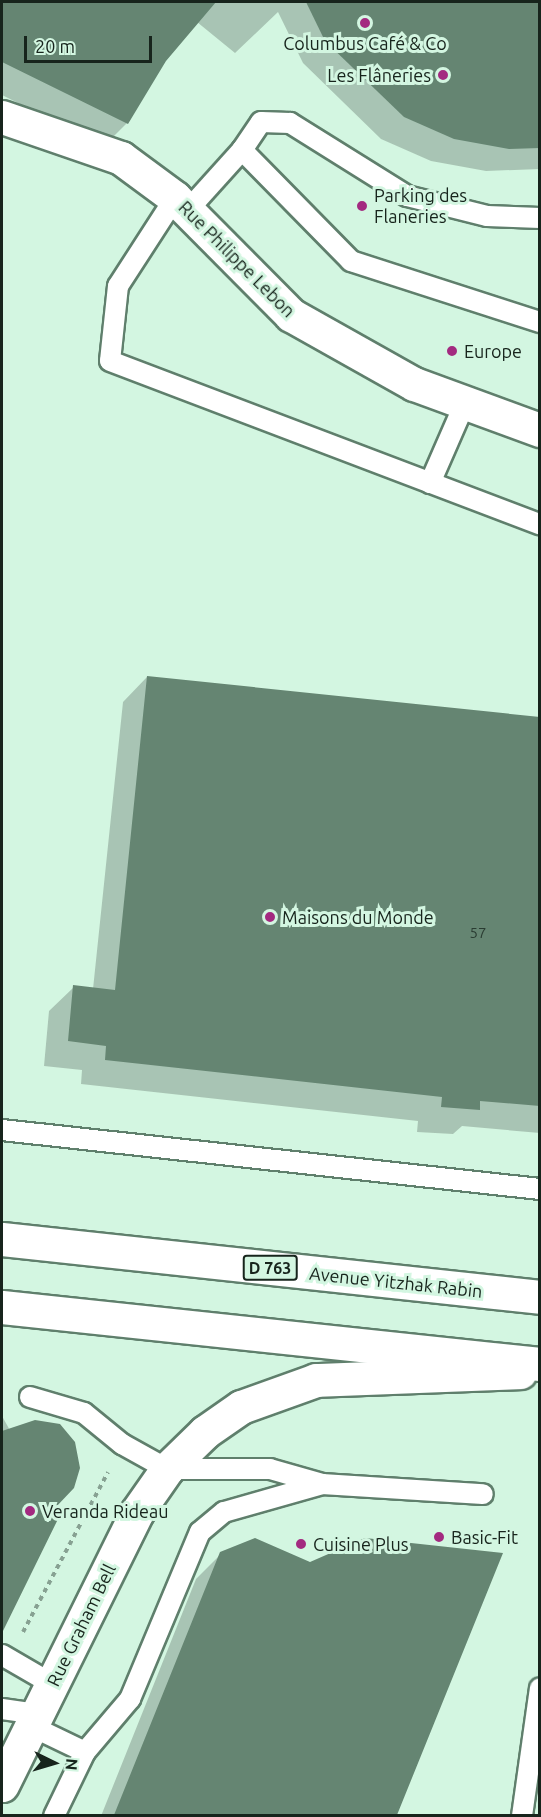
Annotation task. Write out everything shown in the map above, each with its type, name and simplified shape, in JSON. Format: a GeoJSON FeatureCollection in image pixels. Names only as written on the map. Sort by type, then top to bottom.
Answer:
{"type":"FeatureCollection","features":[{"type":"Feature","properties":{"kind":"street","name":"Rue Philippe Lebon"},"geometry":{"type":"LineString","coordinates":[[2,117],[122,158],[182,204],[291,315],[414,384],[540,430]]}},
{"type":"Feature","properties":{"kind":"street","name":"Avenue Yitzhak Rabin"},"geometry":{"type":"LineString","coordinates":[[2,1239],[540,1297]]}},
{"type":"Feature","properties":{"kind":"street"},"geometry":{"type":"LineString","coordinates":[[2,1307],[540,1364]]}},
{"type":"Feature","properties":{"kind":"street","name":"Rue Graham Bell"},"geometry":{"type":"LineString","coordinates":[[2,1785],[137,1512],[167,1469],[205,1432],[241,1407],[316,1380],[540,1371]]}},
{"type":"Feature","properties":{"kind":"lane"},"geometry":{"type":"LineString","coordinates":[[540,218],[487,216],[406,196],[290,123],[261,122],[242,150],[182,204],[118,286],[110,361],[540,524]]}},
{"type":"Feature","properties":{"kind":"lane"},"geometry":{"type":"LineString","coordinates":[[242,150],[351,261],[540,322]]}},
{"type":"Feature","properties":{"kind":"lane"},"geometry":{"type":"LineString","coordinates":[[430,483],[465,403]]}},
{"type":"Feature","properties":{"kind":"lane"},"geometry":{"type":"LineString","coordinates":[[2,1130],[540,1189]]}},
{"type":"Feature","properties":{"kind":"lane"},"geometry":{"type":"LineString","coordinates":[[30,1397],[84,1413],[122,1444],[167,1469],[270,1468],[322,1484],[483,1494]]}},
{"type":"Feature","properties":{"kind":"lane"},"geometry":{"type":"LineString","coordinates":[[54,1815],[85,1752],[130,1699],[200,1532],[224,1512],[322,1484]]}},
{"type":"Feature","properties":{"kind":"lane"},"geometry":{"type":"LineString","coordinates":[[6,1656],[52,1684]]}},
{"type":"Feature","properties":{"kind":"lane"},"geometry":{"type":"LineString","coordinates":[[522,1815],[540,1688]]}},
{"type":"Feature","properties":{"kind":"lane"},"geometry":{"type":"LineString","coordinates":[[2,1709],[34,1720],[85,1752]]}},
{"type":"Feature","properties":{"kind":"path"},"geometry":{"type":"LineString","coordinates":[[6,1656],[122,1444]]}},
{"type":"Feature","properties":{"kind":"building"},"geometry":{"type":"Polygon","coordinates":[[[2,2],[216,2],[166,61],[128,124],[2,62],[2,2]]]}},
{"type":"Feature","properties":{"kind":"building","name":"Les Flâneries"},"geometry":{"type":"Polygon","coordinates":[[[306,2],[540,2],[540,148],[509,149],[454,139],[404,117],[325,41],[306,2]]]}},
{"type":"Feature","properties":{"kind":"building","name":"Maisons du Monde"},"geometry":{"type":"Polygon","coordinates":[[[147,676],[540,717],[540,1106],[480,1101],[480,1110],[441,1107],[442,1097],[105,1060],[106,1046],[68,1041],[73,985],[115,990],[147,676]]]}},
{"type":"Feature","properties":{"kind":"building","name":"Veranda Rideau"},"geometry":{"type":"Polygon","coordinates":[[[35,1420],[60,1424],[75,1442],[80,1468],[74,1488],[55,1508],[60,1515],[2,1633],[2,1431],[35,1420]]]}},
{"type":"Feature","properties":{"kind":"building"},"geometry":{"type":"Polygon","coordinates":[[[255,1538],[310,1562],[365,1538],[503,1553],[397,1815],[114,1815],[220,1552],[255,1538]]]}},
{"type":"Feature","properties":{"kind":"place","name":"Columbus Café & Co"},"geometry":{"type":"Point","coordinates":[365,23]}},
{"type":"Feature","properties":{"kind":"place","name":"Les Flâneries"},"geometry":{"type":"Point","coordinates":[443,75]}},
{"type":"Feature","properties":{"kind":"place","name":"Parking des Flaneries"},"geometry":{"type":"Point","coordinates":[362,206]}},
{"type":"Feature","properties":{"kind":"place","name":"Europe"},"geometry":{"type":"Point","coordinates":[452,351]}},
{"type":"Feature","properties":{"kind":"place","name":"Maisons du Monde"},"geometry":{"type":"Point","coordinates":[270,917]}},
{"type":"Feature","properties":{"kind":"place","name":"Veranda Rideau"},"geometry":{"type":"Point","coordinates":[30,1511]}},
{"type":"Feature","properties":{"kind":"place","name":"Basic-Fit"},"geometry":{"type":"Point","coordinates":[439,1537]}},
{"type":"Feature","properties":{"kind":"place","name":"Cuisine Plus"},"geometry":{"type":"Point","coordinates":[301,1544]}}]}
